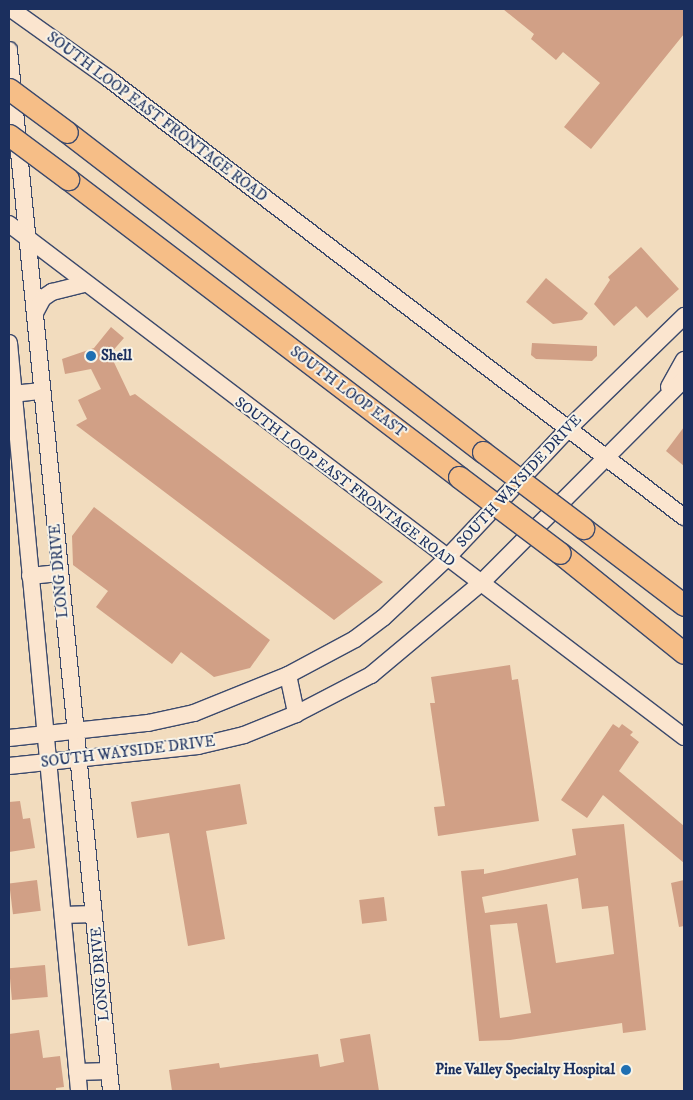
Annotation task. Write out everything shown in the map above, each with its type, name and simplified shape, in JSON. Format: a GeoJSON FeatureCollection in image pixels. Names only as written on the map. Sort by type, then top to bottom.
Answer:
{"type":"FeatureCollection","features":[{"type":"Feature","properties":{"kind":"highway"},"geometry":{"type":"LineString","coordinates":[[9,89],[684,605]]}},
{"type":"Feature","properties":{"kind":"highway","name":"SOUTH LOOP EAST"},"geometry":{"type":"LineString","coordinates":[[9,135],[560,553],[684,653]]}},
{"type":"Feature","properties":{"kind":"main road","name":"SOUTH LOOP EAST FRONTAGE ROAD"},"geometry":{"type":"LineString","coordinates":[[11,9],[109,79],[684,517]]}},
{"type":"Feature","properties":{"kind":"main road","name":"LONG DRIVE"},"geometry":{"type":"LineString","coordinates":[[9,50],[110,1091]]}},
{"type":"Feature","properties":{"kind":"main road","name":"SOUTH LOOP EAST FRONTAGE ROAD"},"geometry":{"type":"LineString","coordinates":[[9,224],[29,242],[84,284],[684,737]]}},
{"type":"Feature","properties":{"kind":"main road"},"geometry":{"type":"LineString","coordinates":[[35,313],[43,298],[52,292],[84,284]]}},
{"type":"Feature","properties":{"kind":"main road","name":"SOUTH WAYSIDE DRIVE"},"geometry":{"type":"LineString","coordinates":[[9,738],[148,723],[194,712],[288,676],[355,639],[383,618],[446,559],[568,428],[684,316]]}},
{"type":"Feature","properties":{"kind":"main road","name":"LONG DRIVE"},"geometry":{"type":"LineString","coordinates":[[9,343],[12,394],[79,1091]]}},
{"type":"Feature","properties":{"kind":"main road"},"geometry":{"type":"LineString","coordinates":[[658,406],[684,360]]}},
{"type":"Feature","properties":{"kind":"main road","name":"SOUTH WAYSIDE DRIVE"},"geometry":{"type":"LineString","coordinates":[[9,766],[198,746],[244,735],[296,714],[371,676],[480,584],[608,458],[684,379]]}},
{"type":"Feature","properties":{"kind":"main road"},"geometry":{"type":"LineString","coordinates":[[12,394],[42,391]]}},
{"type":"Feature","properties":{"kind":"main road"},"geometry":{"type":"LineString","coordinates":[[30,576],[59,573]]}},
{"type":"Feature","properties":{"kind":"main road"},"geometry":{"type":"LineString","coordinates":[[288,676],[296,714]]}},
{"type":"Feature","properties":{"kind":"main road"},"geometry":{"type":"LineString","coordinates":[[63,915],[94,914]]}},
{"type":"Feature","properties":{"kind":"main road"},"geometry":{"type":"LineString","coordinates":[[77,1072],[109,1071]]}},
{"type":"Feature","properties":{"kind":"building"},"geometry":{"type":"Polygon","coordinates":[[[503,9],[684,9],[684,34],[591,149],[564,127],[600,83],[563,52],[556,60],[531,39],[534,34],[503,9]]]}},
{"type":"Feature","properties":{"kind":"building"},"geometry":{"type":"Polygon","coordinates":[[[641,247],[679,289],[647,318],[636,306],[614,326],[594,304],[610,280],[608,277],[641,247]]]}},
{"type":"Feature","properties":{"kind":"building"},"geometry":{"type":"Polygon","coordinates":[[[546,278],[588,313],[582,320],[553,324],[526,302],[546,278]]]}},
{"type":"Feature","properties":{"kind":"building"},"geometry":{"type":"Polygon","coordinates":[[[111,327],[124,338],[110,354],[130,396],[135,394],[383,582],[334,620],[76,425],[87,419],[78,400],[101,389],[91,369],[65,374],[62,359],[94,348],[111,327]]]}},
{"type":"Feature","properties":{"kind":"building"},"geometry":{"type":"Polygon","coordinates":[[[532,343],[597,346],[597,356],[592,361],[536,359],[531,355],[532,343]]]}},
{"type":"Feature","properties":{"kind":"building"},"geometry":{"type":"Polygon","coordinates":[[[684,427],[684,466],[666,451],[684,427]]]}},
{"type":"Feature","properties":{"kind":"building"},"geometry":{"type":"Polygon","coordinates":[[[94,507],[270,640],[250,668],[214,677],[181,652],[172,664],[96,607],[108,591],[73,565],[72,536],[94,507]]]}},
{"type":"Feature","properties":{"kind":"building"},"geometry":{"type":"Polygon","coordinates":[[[510,665],[512,680],[518,679],[539,821],[438,836],[434,807],[445,806],[430,703],[435,703],[431,677],[510,665]]]}},
{"type":"Feature","properties":{"kind":"building"},"geometry":{"type":"Polygon","coordinates":[[[613,724],[619,728],[622,724],[633,732],[630,735],[639,742],[619,771],[684,826],[684,863],[603,795],[587,818],[561,800],[613,724]]]}},
{"type":"Feature","properties":{"kind":"building"},"geometry":{"type":"Polygon","coordinates":[[[240,784],[247,824],[206,831],[225,939],[188,946],[169,833],[137,838],[131,802],[240,784]]]}},
{"type":"Feature","properties":{"kind":"building"},"geometry":{"type":"Polygon","coordinates":[[[20,801],[23,819],[30,818],[35,848],[9,852],[9,802],[20,801]]]}},
{"type":"Feature","properties":{"kind":"building"},"geometry":{"type":"Polygon","coordinates":[[[624,824],[646,1030],[623,1033],[622,1023],[510,1040],[479,1041],[461,871],[484,869],[484,874],[576,855],[572,829],[624,824]],[[578,878],[482,897],[485,913],[547,904],[556,963],[614,954],[608,906],[582,909],[578,878]],[[517,923],[490,925],[500,1018],[531,1013],[517,923]]]}},
{"type":"Feature","properties":{"kind":"building"},"geometry":{"type":"Polygon","coordinates":[[[37,880],[41,911],[13,914],[9,883],[37,880]]]}},
{"type":"Feature","properties":{"kind":"building"},"geometry":{"type":"Polygon","coordinates":[[[684,880],[684,926],[679,927],[671,883],[684,880]]]}},
{"type":"Feature","properties":{"kind":"building"},"geometry":{"type":"Polygon","coordinates":[[[384,897],[387,921],[362,924],[359,900],[384,897]]]}},
{"type":"Feature","properties":{"kind":"building"},"geometry":{"type":"Polygon","coordinates":[[[45,965],[48,997],[12,1000],[9,968],[45,965]]]}},
{"type":"Feature","properties":{"kind":"building"},"geometry":{"type":"Polygon","coordinates":[[[39,1030],[43,1058],[60,1056],[64,1087],[56,1088],[56,1091],[9,1091],[9,1034],[39,1030]]]}},
{"type":"Feature","properties":{"kind":"building"},"geometry":{"type":"Polygon","coordinates":[[[370,1034],[379,1091],[172,1091],[169,1070],[219,1063],[220,1068],[318,1054],[320,1067],[344,1062],[340,1039],[370,1034]]]}},
{"type":"Feature","properties":{"kind":"place","name":"Shell"},"geometry":{"type":"Point","coordinates":[91,356]}},
{"type":"Feature","properties":{"kind":"place","name":"Pine Valley Specialty Hospital"},"geometry":{"type":"Point","coordinates":[626,1070]}}]}
